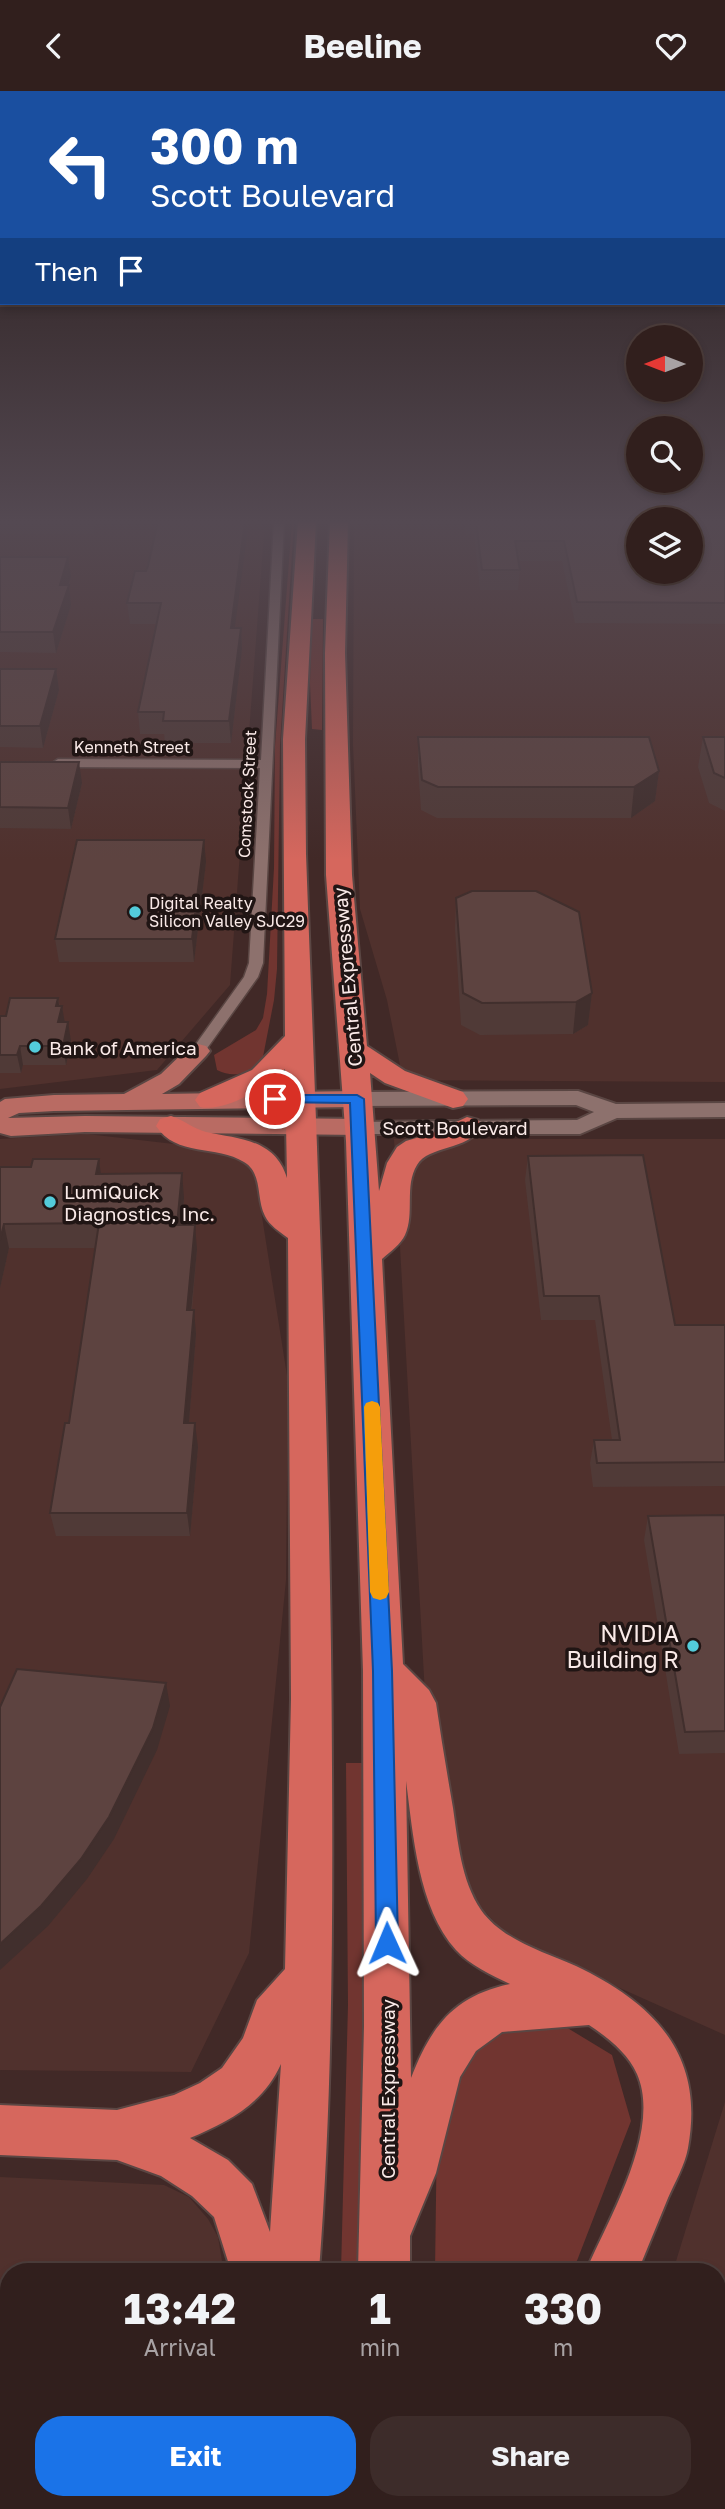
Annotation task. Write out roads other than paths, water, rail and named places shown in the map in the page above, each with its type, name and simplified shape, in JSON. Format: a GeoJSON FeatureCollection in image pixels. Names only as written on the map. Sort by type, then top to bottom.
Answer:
{"type":"FeatureCollection","features":[{"type":"Feature","properties":{"kind":"highway"},"geometry":{"type":"LineString","coordinates":[[293,2263],[308,1978],[310,1549],[294,739],[300,634]]}},
{"type":"Feature","properties":{"kind":"highway","name":"Central Expressway"},"geometry":{"type":"LineString","coordinates":[[335,634],[339,875],[359,1113],[383,1671],[388,2026],[385,2252]]}},
{"type":"Feature","properties":{"kind":"highway"},"geometry":{"type":"LineString","coordinates":[[210,1100],[262,1076],[299,1038]]}},
{"type":"Feature","properties":{"kind":"highway"},"geometry":{"type":"LineString","coordinates":[[353,1049],[395,1077],[453,1099]]}},
{"type":"Feature","properties":{"kind":"highway"},"geometry":{"type":"LineString","coordinates":[[171,1126],[195,1140],[239,1147],[258,1156],[271,1174],[279,1214],[304,1234]]}},
{"type":"Feature","properties":{"kind":"highway"},"geometry":{"type":"LineString","coordinates":[[366,1255],[391,1232],[400,1166],[408,1155],[416,1148],[443,1141],[467,1127]]}},
{"type":"Feature","properties":{"kind":"highway"},"geometry":{"type":"LineString","coordinates":[[383,1671],[415,1703],[440,1864],[447,1890],[470,1932],[514,1962],[598,2001],[625,2019],[640,2035],[657,2063],[668,2094],[663,2150],[615,2263]]}},
{"type":"Feature","properties":{"kind":"highway"},"geometry":{"type":"LineString","coordinates":[[0,2130],[117,2134],[178,2118],[217,2100],[239,2085],[262,2052],[274,2017],[308,1978]]}},
{"type":"Feature","properties":{"kind":"highway"},"geometry":{"type":"LineString","coordinates":[[385,2252],[412,2172],[422,2124],[441,2060],[456,2038],[479,2019],[499,2010],[529,2005],[598,2001]]}},
{"type":"Feature","properties":{"kind":"highway"},"geometry":{"type":"LineString","coordinates":[[117,2134],[176,2157],[210,2178],[234,2202],[254,2263]]}},
{"type":"Feature","properties":{"kind":"main road"},"geometry":{"type":"LineString","coordinates":[[198,1051],[195,1059],[197,1072],[210,1100]]}},
{"type":"Feature","properties":{"kind":"main road"},"geometry":{"type":"LineString","coordinates":[[131,1100],[170,1079],[198,1051]]}},
{"type":"Feature","properties":{"kind":"main road","name":"Scott Boulevard"},"geometry":{"type":"LineString","coordinates":[[359,1113],[453,1099],[578,1098],[614,1111],[725,1110]]}},
{"type":"Feature","properties":{"kind":"main road","name":"Scott Boulevard"},"geometry":{"type":"LineString","coordinates":[[0,1112],[14,1105],[210,1100],[302,1112],[359,1113],[467,1127],[580,1127],[614,1111]]}},
{"type":"Feature","properties":{"kind":"main road","name":"Scott Boulevard"},"geometry":{"type":"LineString","coordinates":[[0,1124],[11,1128],[85,1124],[171,1126],[302,1112]]}},
{"type":"Feature","properties":{"kind":"street","name":"Comstock Street"},"geometry":{"type":"LineString","coordinates":[[198,1051],[251,977],[256,963],[272,634]]}},
{"type":"Feature","properties":{"kind":"street","name":"Kenneth Street"},"geometry":{"type":"LineString","coordinates":[[41,763],[264,764]]}},
{"type":"Feature","properties":{"kind":"place","name":"Digital Realty Silicon Valley SJC29"},"geometry":{"type":"Point","coordinates":[135,912]}},
{"type":"Feature","properties":{"kind":"place","name":"Bank of America"},"geometry":{"type":"Point","coordinates":[35,1047]}},
{"type":"Feature","properties":{"kind":"place","name":"LumiQuick Diagnostics, Inc."},"geometry":{"type":"Point","coordinates":[50,1202]}},
{"type":"Feature","properties":{"kind":"place","name":"NVIDIA Building R"},"geometry":{"type":"Point","coordinates":[693,1646]}}]}
